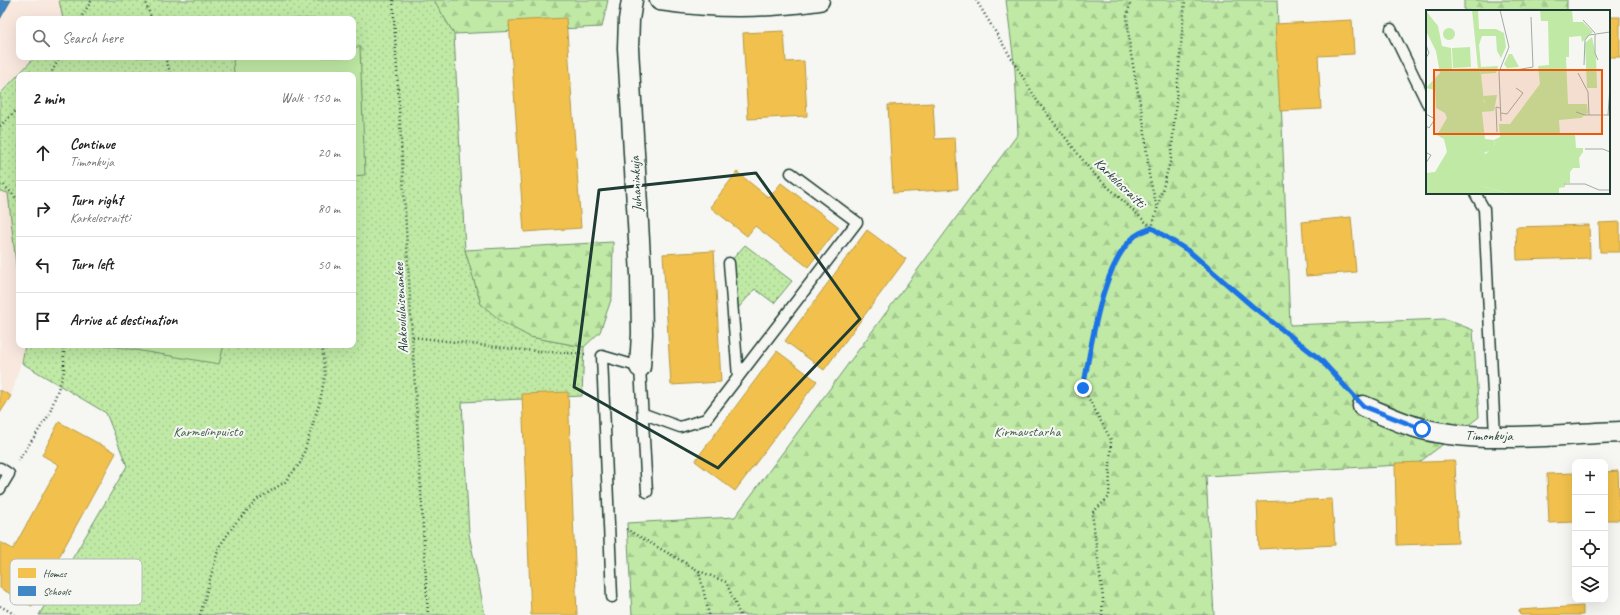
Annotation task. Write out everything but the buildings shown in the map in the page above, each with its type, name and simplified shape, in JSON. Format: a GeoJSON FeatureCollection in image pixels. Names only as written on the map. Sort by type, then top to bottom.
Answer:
{"type":"FeatureCollection","features":[{"type":"Feature","properties":{"kind":"street","name":"Juhaninkuja"},"geometry":{"type":"LineString","coordinates":[[632,0],[629,20],[628,48],[641,275],[642,334],[640,367]]}},
{"type":"Feature","properties":{"kind":"street"},"geometry":{"type":"LineString","coordinates":[[660,0],[722,7],[775,6],[818,0]]}},
{"type":"Feature","properties":{"kind":"street","name":"Timonkuja"},"geometry":{"type":"LineString","coordinates":[[1363,406],[1422,429],[1457,435],[1495,436],[1620,432]]}},
{"type":"Feature","properties":{"kind":"lane"},"geometry":{"type":"LineString","coordinates":[[1391,29],[1426,101]]}},
{"type":"Feature","properties":{"kind":"lane"},"geometry":{"type":"LineString","coordinates":[[644,414],[680,426],[706,419],[857,222],[791,173]]}},
{"type":"Feature","properties":{"kind":"lane"},"geometry":{"type":"LineString","coordinates":[[1476,194],[1484,209],[1495,436]]}},
{"type":"Feature","properties":{"kind":"lane"},"geometry":{"type":"LineString","coordinates":[[730,263],[738,377]]}},
{"type":"Feature","properties":{"kind":"lane"},"geometry":{"type":"LineString","coordinates":[[612,597],[602,356],[640,367],[644,414],[647,492]]}},
{"type":"Feature","properties":{"kind":"lane"},"geometry":{"type":"LineString","coordinates":[[0,468],[9,474],[0,489]]}},
{"type":"Feature","properties":{"kind":"path"},"geometry":{"type":"LineString","coordinates":[[82,16],[92,0]]}},
{"type":"Feature","properties":{"kind":"path"},"geometry":{"type":"LineString","coordinates":[[144,0],[151,16]]}},
{"type":"Feature","properties":{"kind":"path","name":"Alakoululaisenankee"},"geometry":{"type":"LineString","coordinates":[[393,0],[428,615]]}},
{"type":"Feature","properties":{"kind":"path","name":"Karkelosraitti"},"geometry":{"type":"LineString","coordinates":[[976,0],[1038,102],[1088,166],[1152,228],[1190,252],[1252,306],[1321,360],[1363,406]]}},
{"type":"Feature","properties":{"kind":"path"},"geometry":{"type":"LineString","coordinates":[[1131,0],[1127,16],[1130,49],[1144,125],[1149,175],[1157,209]]}},
{"type":"Feature","properties":{"kind":"path"},"geometry":{"type":"LineString","coordinates":[[1102,615],[1103,598],[1092,513],[1109,497],[1111,440],[1083,388],[1098,315],[1114,263],[1135,236],[1152,228],[1171,158],[1185,0]]}},
{"type":"Feature","properties":{"kind":"path"},"geometry":{"type":"LineString","coordinates":[[52,72],[58,60]]}},
{"type":"Feature","properties":{"kind":"path"},"geometry":{"type":"LineString","coordinates":[[166,60],[170,72]]}},
{"type":"Feature","properties":{"kind":"path"},"geometry":{"type":"LineString","coordinates":[[0,126],[16,111]]}},
{"type":"Feature","properties":{"kind":"path"},"geometry":{"type":"LineString","coordinates":[[0,185],[4,185],[16,198]]}},
{"type":"Feature","properties":{"kind":"path"},"geometry":{"type":"LineString","coordinates":[[413,337],[523,350],[602,356]]}},
{"type":"Feature","properties":{"kind":"path"},"geometry":{"type":"LineString","coordinates":[[9,474],[49,415],[64,372],[64,348]]}},
{"type":"Feature","properties":{"kind":"path"},"geometry":{"type":"LineString","coordinates":[[200,615],[219,547],[234,525],[258,499],[285,482],[301,462],[320,401],[325,374],[322,348]]}},
{"type":"Feature","properties":{"kind":"path"},"geometry":{"type":"LineString","coordinates":[[608,518],[699,571],[726,582],[740,615]]}},
{"type":"Feature","properties":{"kind":"path"},"geometry":{"type":"LineString","coordinates":[[699,571],[709,615]]}},
{"type":"Feature","properties":{"kind":"path"},"geometry":{"type":"LineString","coordinates":[[0,606],[16,615]]}},
{"type":"Feature","properties":{"kind":"highlighted area"},"geometry":{"type":"Polygon","coordinates":[[[756,173],[860,319],[718,468],[574,387],[599,190],[756,173]]]}},
{"type":"Feature","properties":{"kind":"shaded area"},"geometry":{"type":"Polygon","coordinates":[[[0,0],[59,0],[62,16],[16,16],[16,60],[31,60],[19,72],[16,72],[16,76],[0,92],[0,0]]]}},
{"type":"Feature","properties":{"kind":"shaded area"},"geometry":{"type":"Polygon","coordinates":[[[0,191],[8,193],[16,264],[16,348],[25,348],[11,396],[0,390],[0,191]]]}},
{"type":"Feature","properties":{"kind":"green space","name":"Karmelinpuisto"},"geometry":{"type":"Polygon","coordinates":[[[59,0],[434,0],[454,34],[465,250],[481,304],[530,337],[584,347],[582,396],[462,402],[469,534],[485,615],[39,615],[45,605],[142,605],[142,559],[72,559],[127,466],[106,413],[22,363],[24,348],[356,348],[356,72],[21,72],[32,60],[356,60],[356,16],[62,16],[59,0]]]}},
{"type":"Feature","properties":{"kind":"green space"},"geometry":{"type":"Polygon","coordinates":[[[434,0],[608,0],[602,27],[454,34],[434,0]]]}},
{"type":"Feature","properties":{"kind":"green space","name":"Kirmaustarha"},"geometry":{"type":"Polygon","coordinates":[[[1006,0],[1277,0],[1290,325],[1445,319],[1473,330],[1479,417],[1417,464],[1206,476],[1214,615],[632,615],[627,523],[735,517],[1018,134],[1015,70],[1006,0]]]}},
{"type":"Feature","properties":{"kind":"green space"},"geometry":{"type":"Polygon","coordinates":[[[1464,0],[1567,0],[1567,10],[1464,10],[1464,0]]]}},
{"type":"Feature","properties":{"kind":"green space"},"geometry":{"type":"Polygon","coordinates":[[[356,47],[360,47],[365,175],[356,176],[356,72],[234,72],[233,60],[356,60],[356,47]]]}},
{"type":"Feature","properties":{"kind":"green space"},"geometry":{"type":"Polygon","coordinates":[[[16,77],[16,264],[8,193],[0,191],[0,94],[16,77]]]}},
{"type":"Feature","properties":{"kind":"green space"},"geometry":{"type":"Polygon","coordinates":[[[613,242],[612,297],[600,332],[584,347],[530,337],[502,322],[481,304],[465,250],[613,242]]]}},
{"type":"Feature","properties":{"kind":"green space"},"geometry":{"type":"Polygon","coordinates":[[[745,245],[792,281],[774,303],[755,289],[733,314],[729,263],[745,245]]]}},
{"type":"Feature","properties":{"kind":"green space"},"geometry":{"type":"Polygon","coordinates":[[[123,348],[223,348],[219,364],[123,348]]]}},
{"type":"Feature","properties":{"kind":"route"},"geometry":{"type":"LineString","coordinates":[[1083,388],[1098,315],[1114,263],[1135,236],[1152,228],[1190,252],[1252,306],[1321,360],[1363,406],[1422,429]]}}]}
